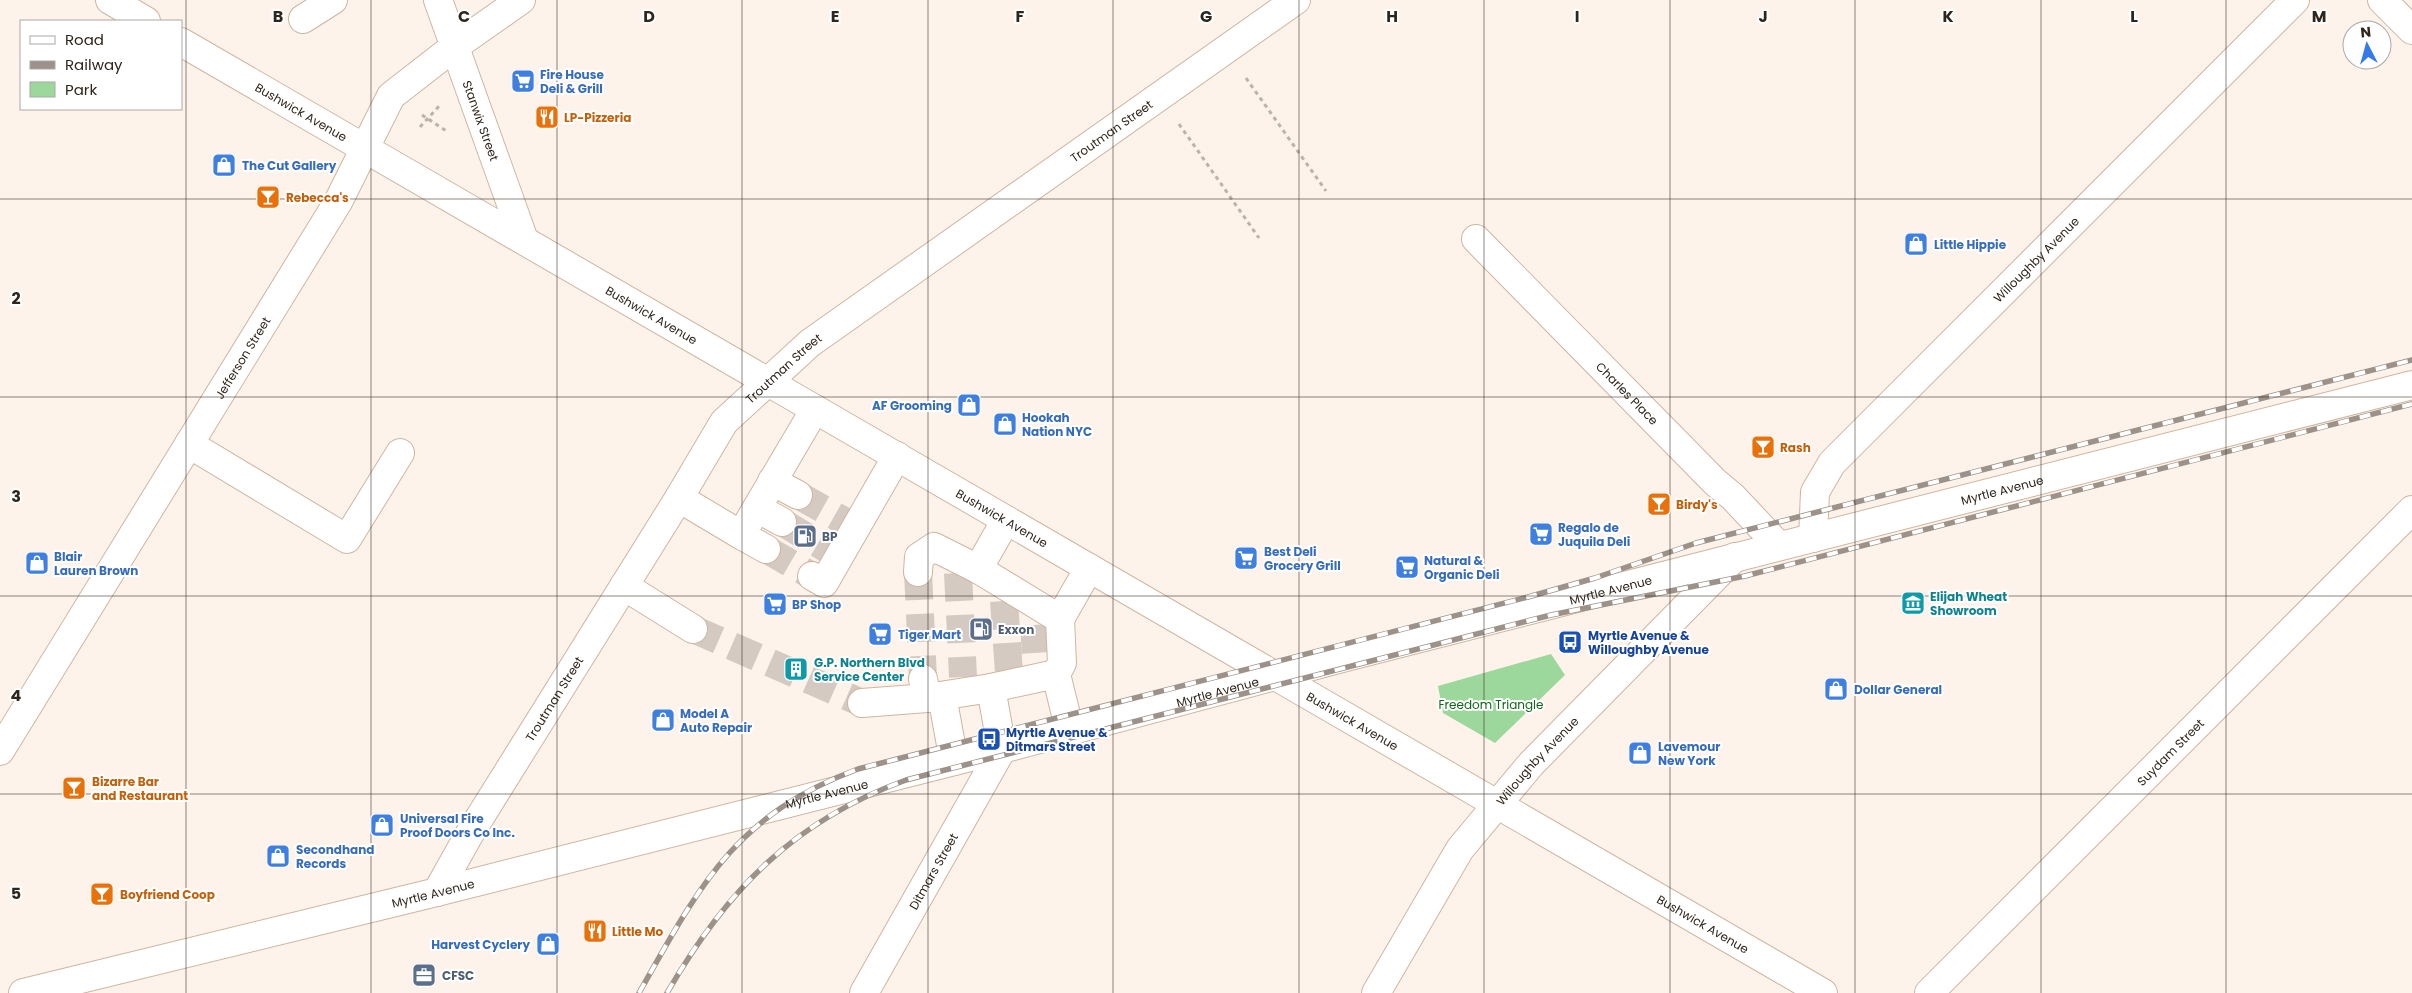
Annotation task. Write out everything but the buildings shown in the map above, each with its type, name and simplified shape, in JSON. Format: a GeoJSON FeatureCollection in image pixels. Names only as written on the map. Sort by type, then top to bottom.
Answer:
{"type":"FeatureCollection","features":[{"type":"Feature","properties":{"kind":"street"},"geometry":{"type":"LineString","coordinates":[[110,0],[144,20]]}},
{"type":"Feature","properties":{"kind":"street"},"geometry":{"type":"LineString","coordinates":[[303,19],[333,0]]}},
{"type":"Feature","properties":{"kind":"street","name":"Stanwix Street"},"geometry":{"type":"LineString","coordinates":[[438,0],[524,240]]}},
{"type":"Feature","properties":{"kind":"street","name":"Jefferson Street"},"geometry":{"type":"LineString","coordinates":[[0,751],[338,202],[391,96],[454,47],[521,0]]}},
{"type":"Feature","properties":{"kind":"street","name":"Troutman Street"},"geometry":{"type":"LineString","coordinates":[[437,892],[470,833],[679,498],[724,422],[810,343],[1296,0]]}},
{"type":"Feature","properties":{"kind":"street","name":"Willoughby Avenue"},"geometry":{"type":"LineString","coordinates":[[1813,538],[1815,492],[1832,463],[2295,0]]}},
{"type":"Feature","properties":{"kind":"street"},"geometry":{"type":"LineString","coordinates":[[2382,0],[2412,30]]}},
{"type":"Feature","properties":{"kind":"street","name":"Bushwick Avenue"},"geometry":{"type":"LineString","coordinates":[[182,43],[1823,993]]}},
{"type":"Feature","properties":{"kind":"street","name":"Charles Place"},"geometry":{"type":"LineString","coordinates":[[1476,239],[1708,475],[1733,496],[1779,546]]}},
{"type":"Feature","properties":{"kind":"street","name":"Myrtle Avenue"},"geometry":{"type":"LineString","coordinates":[[23,993],[437,892],[1002,749],[1275,676],[2412,385]]}},
{"type":"Feature","properties":{"kind":"street"},"geometry":{"type":"LineString","coordinates":[[741,535],[815,409]]}},
{"type":"Feature","properties":{"kind":"street"},"geometry":{"type":"LineString","coordinates":[[189,444],[347,539],[400,453]]}},
{"type":"Feature","properties":{"kind":"street"},"geometry":{"type":"LineString","coordinates":[[812,576],[824,583],[833,552],[897,456]]}},
{"type":"Feature","properties":{"kind":"street"},"geometry":{"type":"LineString","coordinates":[[772,481],[798,495]]}},
{"type":"Feature","properties":{"kind":"street"},"geometry":{"type":"LineString","coordinates":[[679,498],[766,549]]}},
{"type":"Feature","properties":{"kind":"street"},"geometry":{"type":"LineString","coordinates":[[757,508],[782,522]]}},
{"type":"Feature","properties":{"kind":"street","name":"Suydam Street"},"geometry":{"type":"LineString","coordinates":[[1929,993],[2412,510]]}},
{"type":"Feature","properties":{"kind":"street"},"geometry":{"type":"LineString","coordinates":[[964,568],[1006,520]]}},
{"type":"Feature","properties":{"kind":"street"},"geometry":{"type":"LineString","coordinates":[[918,572],[919,557],[934,547],[1034,614],[1060,619]]}},
{"type":"Feature","properties":{"kind":"street","name":"Willoughby Avenue"},"geometry":{"type":"LineString","coordinates":[[1376,993],[1460,849],[1531,764],[1735,558]]}},
{"type":"Feature","properties":{"kind":"street"},"geometry":{"type":"LineString","coordinates":[[862,703],[1044,674],[1062,663],[1060,619],[1089,568]]}},
{"type":"Feature","properties":{"kind":"street"},"geometry":{"type":"LineString","coordinates":[[624,586],[693,629]]}},
{"type":"Feature","properties":{"kind":"street"},"geometry":{"type":"LineString","coordinates":[[1044,674],[1070,731]]}},
{"type":"Feature","properties":{"kind":"street"},"geometry":{"type":"LineString","coordinates":[[966,686],[1002,749]]}},
{"type":"Feature","properties":{"kind":"street"},"geometry":{"type":"LineString","coordinates":[[954,761],[966,686]]}},
{"type":"Feature","properties":{"kind":"street","name":"Ditmars Street"},"geometry":{"type":"LineString","coordinates":[[864,993],[1002,749]]}},
{"type":"Feature","properties":{"kind":"path"},"geometry":{"type":"LineString","coordinates":[[1246,77],[1326,191]]}},
{"type":"Feature","properties":{"kind":"path"},"geometry":{"type":"LineString","coordinates":[[419,114],[450,133]]}},
{"type":"Feature","properties":{"kind":"path"},"geometry":{"type":"LineString","coordinates":[[1178,124],[1259,238]]}},
{"type":"Feature","properties":{"kind":"green space","name":"Freedom Triangle"},"geometry":{"type":"Polygon","coordinates":[[[1551,654],[1565,675],[1495,743],[1443,713],[1438,686],[1551,654]]]}},
{"type":"Feature","properties":{"kind":"tunnel"},"geometry":{"type":"LineString","coordinates":[[798,495],[844,521]]}},
{"type":"Feature","properties":{"kind":"tunnel"},"geometry":{"type":"LineString","coordinates":[[782,522],[827,549]]}},
{"type":"Feature","properties":{"kind":"tunnel"},"geometry":{"type":"LineString","coordinates":[[766,549],[812,576]]}},
{"type":"Feature","properties":{"kind":"tunnel"},"geometry":{"type":"LineString","coordinates":[[918,572],[923,679]]}},
{"type":"Feature","properties":{"kind":"tunnel"},"geometry":{"type":"LineString","coordinates":[[958,573],[963,677]]}},
{"type":"Feature","properties":{"kind":"tunnel"},"geometry":{"type":"LineString","coordinates":[[1004,601],[1009,673]]}},
{"type":"Feature","properties":{"kind":"tunnel"},"geometry":{"type":"LineString","coordinates":[[1034,625],[1037,670]]}},
{"type":"Feature","properties":{"kind":"tunnel"},"geometry":{"type":"LineString","coordinates":[[693,629],[862,703]]}},
{"type":"Feature","properties":{"kind":"railway"},"geometry":{"type":"LineString","coordinates":[[639,993],[682,919],[725,858],[751,832],[780,808],[816,787],[858,769],[1528,597],[1595,578],[1696,543],[2412,360]]}},
{"type":"Feature","properties":{"kind":"railway"},"geometry":{"type":"LineString","coordinates":[[667,993],[713,922],[766,864],[796,839],[829,816],[866,797],[906,780],[1551,615],[1745,576],[2412,404]]}},
{"type":"Feature","properties":{"kind":"place","name":"Fire House Deli & Grill"},"geometry":{"type":"Point","coordinates":[523,81]}},
{"type":"Feature","properties":{"kind":"place","name":"LP-Pizzeria"},"geometry":{"type":"Point","coordinates":[547,117]}},
{"type":"Feature","properties":{"kind":"place","name":"The Cut Gallery"},"geometry":{"type":"Point","coordinates":[224,165]}},
{"type":"Feature","properties":{"kind":"place","name":"Rebecca's"},"geometry":{"type":"Point","coordinates":[268,197]}},
{"type":"Feature","properties":{"kind":"place","name":"Little Hippie"},"geometry":{"type":"Point","coordinates":[1916,244]}},
{"type":"Feature","properties":{"kind":"place","name":"AF Grooming"},"geometry":{"type":"Point","coordinates":[969,405]}},
{"type":"Feature","properties":{"kind":"place","name":"Hookah Nation NYC"},"geometry":{"type":"Point","coordinates":[1005,424]}},
{"type":"Feature","properties":{"kind":"place","name":"Rash"},"geometry":{"type":"Point","coordinates":[1763,447]}},
{"type":"Feature","properties":{"kind":"place","name":"Birdy's"},"geometry":{"type":"Point","coordinates":[1659,504]}},
{"type":"Feature","properties":{"kind":"place","name":"Regalo de Juquila Deli"},"geometry":{"type":"Point","coordinates":[1541,534]}},
{"type":"Feature","properties":{"kind":"place","name":"BP"},"geometry":{"type":"Point","coordinates":[805,536]}},
{"type":"Feature","properties":{"kind":"place","name":"Best Deli Grocery Grill"},"geometry":{"type":"Point","coordinates":[1246,558]}},
{"type":"Feature","properties":{"kind":"place","name":"Blair Lauren Brown"},"geometry":{"type":"Point","coordinates":[37,563]}},
{"type":"Feature","properties":{"kind":"place","name":"Natural & Organic Deli"},"geometry":{"type":"Point","coordinates":[1407,567]}},
{"type":"Feature","properties":{"kind":"place","name":"Elijah Wheat Showroom"},"geometry":{"type":"Point","coordinates":[1913,603]}},
{"type":"Feature","properties":{"kind":"place","name":"BP Shop"},"geometry":{"type":"Point","coordinates":[775,604]}},
{"type":"Feature","properties":{"kind":"place","name":"Exxon"},"geometry":{"type":"Point","coordinates":[981,629]}},
{"type":"Feature","properties":{"kind":"place","name":"Tiger Mart"},"geometry":{"type":"Point","coordinates":[880,634]}},
{"type":"Feature","properties":{"kind":"place","name":"Myrtle Avenue & Willoughby Avenue"},"geometry":{"type":"Point","coordinates":[1570,642]}},
{"type":"Feature","properties":{"kind":"place","name":"G.P. Northern Blvd Service Center"},"geometry":{"type":"Point","coordinates":[796,669]}},
{"type":"Feature","properties":{"kind":"place","name":"Dollar General"},"geometry":{"type":"Point","coordinates":[1836,689]}},
{"type":"Feature","properties":{"kind":"place","name":"Model A Auto Repair"},"geometry":{"type":"Point","coordinates":[663,720]}},
{"type":"Feature","properties":{"kind":"place","name":"Myrtle Avenue & Ditmars Street"},"geometry":{"type":"Point","coordinates":[989,739]}},
{"type":"Feature","properties":{"kind":"place","name":"Lavemour New York"},"geometry":{"type":"Point","coordinates":[1640,753]}},
{"type":"Feature","properties":{"kind":"place","name":"Bizarre Bar and Restaurant"},"geometry":{"type":"Point","coordinates":[74,788]}},
{"type":"Feature","properties":{"kind":"place","name":"Universal Fire Proof Doors Co Inc."},"geometry":{"type":"Point","coordinates":[382,825]}},
{"type":"Feature","properties":{"kind":"place","name":"Secondhand Records"},"geometry":{"type":"Point","coordinates":[278,856]}},
{"type":"Feature","properties":{"kind":"place","name":"Boyfriend Coop"},"geometry":{"type":"Point","coordinates":[102,894]}},
{"type":"Feature","properties":{"kind":"place","name":"Little Mo"},"geometry":{"type":"Point","coordinates":[595,931]}},
{"type":"Feature","properties":{"kind":"place","name":"Harvest Cyclery"},"geometry":{"type":"Point","coordinates":[548,944]}},
{"type":"Feature","properties":{"kind":"place","name":"CFSC"},"geometry":{"type":"Point","coordinates":[424,975]}}]}
